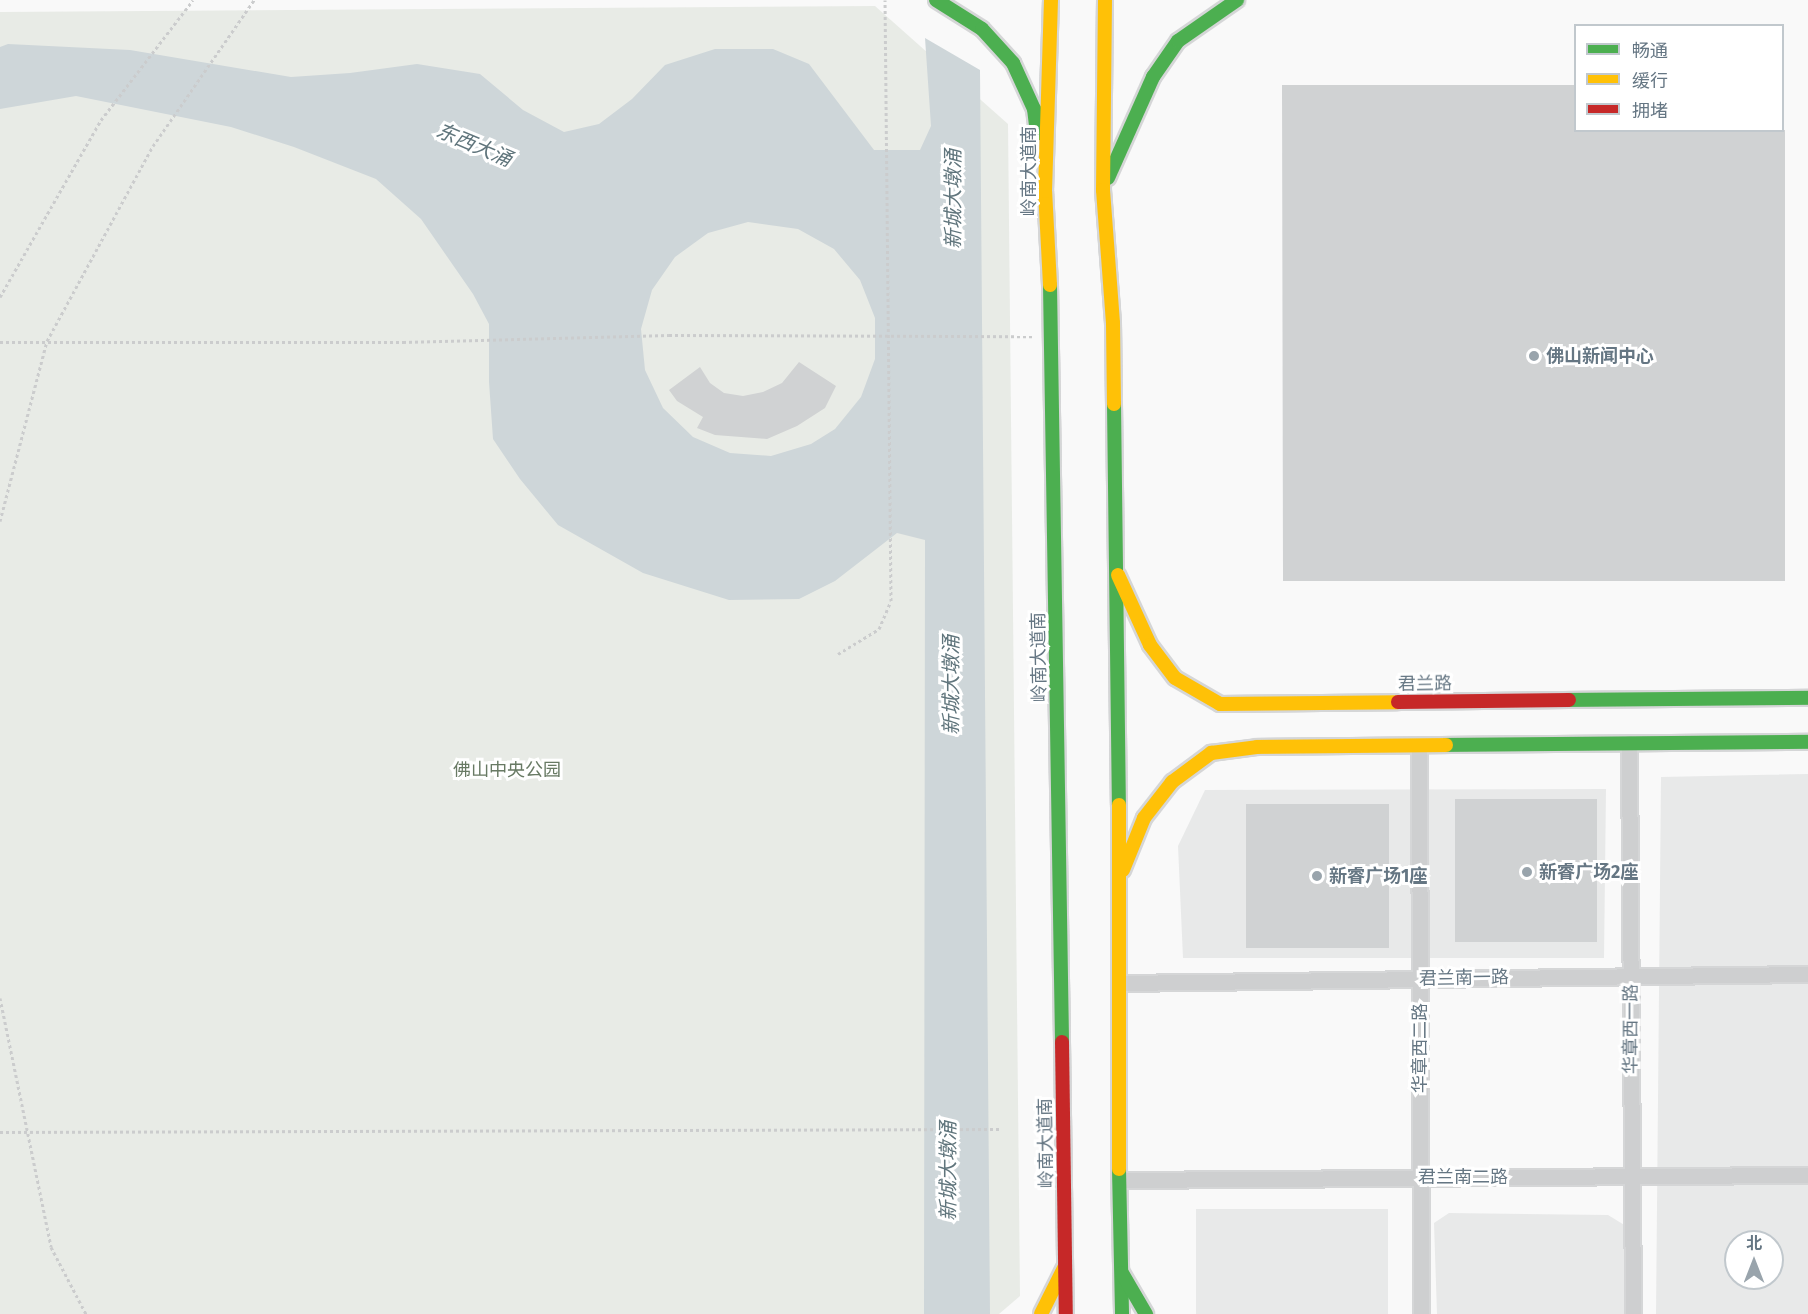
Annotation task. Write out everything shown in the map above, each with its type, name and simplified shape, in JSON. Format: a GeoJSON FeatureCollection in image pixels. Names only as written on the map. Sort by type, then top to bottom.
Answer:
{"type":"FeatureCollection","features":[{"type":"Feature","properties":{"kind":"main road"},"geometry":{"type":"LineString","coordinates":[[936,0],[982,29],[1012,63],[1034,109],[1045,191]]}},
{"type":"Feature","properties":{"kind":"main road","name":"岭南大道南"},"geometry":{"type":"LineString","coordinates":[[1051,0],[1045,191],[1052,336],[1066,1314]]}},
{"type":"Feature","properties":{"kind":"main road"},"geometry":{"type":"LineString","coordinates":[[1105,0],[1103,190],[1113,324],[1120,878],[1119,1179],[1122,1314]]}},
{"type":"Feature","properties":{"kind":"main road"},"geometry":{"type":"LineString","coordinates":[[1103,190],[1132,119],[1159,68],[1178,41],[1237,0]]}},
{"type":"Feature","properties":{"kind":"main road","name":"君兰路"},"geometry":{"type":"LineString","coordinates":[[1115,568],[1150,645],[1175,678],[1220,704],[1808,698]]}},
{"type":"Feature","properties":{"kind":"main road"},"geometry":{"type":"LineString","coordinates":[[1120,878],[1144,818],[1172,782],[1210,753],[1257,747],[1808,742]]}},
{"type":"Feature","properties":{"kind":"main road"},"geometry":{"type":"LineString","coordinates":[[1041,1314],[1066,1265]]}},
{"type":"Feature","properties":{"kind":"main road"},"geometry":{"type":"LineString","coordinates":[[1121,1272],[1146,1314]]}},
{"type":"Feature","properties":{"kind":"street","name":"华章西一路"},"geometry":{"type":"LineString","coordinates":[[1629,744],[1633,1314]]}},
{"type":"Feature","properties":{"kind":"street","name":"华章西二路"},"geometry":{"type":"LineString","coordinates":[[1419,746],[1421,1314]]}},
{"type":"Feature","properties":{"kind":"street","name":"君兰南一路"},"geometry":{"type":"LineString","coordinates":[[1120,983],[1808,974]]}},
{"type":"Feature","properties":{"kind":"street","name":"君兰南二路"},"geometry":{"type":"LineString","coordinates":[[1119,1179],[1808,1175]]}},
{"type":"Feature","properties":{"kind":"path"},"geometry":{"type":"LineString","coordinates":[[0,297],[101,120],[193,0]]}},
{"type":"Feature","properties":{"kind":"path"},"geometry":{"type":"LineString","coordinates":[[0,521],[47,341],[153,146],[254,0]]}},
{"type":"Feature","properties":{"kind":"path"},"geometry":{"type":"LineString","coordinates":[[838,654],[879,629],[891,601],[885,0]]}},
{"type":"Feature","properties":{"kind":"path"},"geometry":{"type":"LineString","coordinates":[[0,342],[450,341],[669,335],[833,334],[1052,336]]}},
{"type":"Feature","properties":{"kind":"path"},"geometry":{"type":"LineString","coordinates":[[0,998],[51,1247],[86,1314]]}},
{"type":"Feature","properties":{"kind":"path"},"geometry":{"type":"LineString","coordinates":[[0,1132],[1000,1130]]}},
{"type":"Feature","properties":{"kind":"shaded area"},"geometry":{"type":"Polygon","coordinates":[[[1808,774],[1808,1314],[1656,1314],[1661,777],[1808,774]]]}},
{"type":"Feature","properties":{"kind":"shaded area"},"geometry":{"type":"Polygon","coordinates":[[[1606,789],[1604,958],[1183,958],[1178,846],[1205,790],[1606,789]]]}},
{"type":"Feature","properties":{"kind":"shaded area"},"geometry":{"type":"Polygon","coordinates":[[[1196,1209],[1388,1209],[1388,1314],[1196,1314],[1196,1209]]]}},
{"type":"Feature","properties":{"kind":"shaded area"},"geometry":{"type":"Polygon","coordinates":[[[1449,1213],[1608,1215],[1626,1226],[1625,1314],[1437,1314],[1434,1223],[1449,1213]]]}},
{"type":"Feature","properties":{"kind":"green space","name":"佛山中央公园"},"geometry":{"type":"Polygon","coordinates":[[[875,6],[1008,124],[1020,1296],[999,1314],[0,1314],[0,12],[875,6]]]}},
{"type":"Feature","properties":{"kind":"water"},"geometry":{"type":"Polygon","coordinates":[[[925,38],[980,70],[990,1314],[924,1314],[925,540],[897,533],[835,581],[799,599],[729,600],[643,573],[558,525],[520,479],[493,439],[489,382],[489,324],[473,294],[421,219],[376,179],[294,147],[231,127],[76,96],[0,109],[0,47],[8,44],[130,50],[291,77],[350,73],[417,64],[480,74],[523,110],[564,132],[599,124],[632,99],[665,65],[715,49],[773,49],[809,64],[874,150],[920,150],[931,126],[925,38]],[[748,222],[708,233],[675,257],[652,290],[641,329],[645,370],[663,408],[693,437],[730,453],[771,456],[811,444],[835,429],[861,397],[875,359],[875,318],[860,280],[834,249],[798,229],[748,222]]]}},
{"type":"Feature","properties":{"kind":"building","name":"佛山新闻中心"},"geometry":{"type":"Polygon","coordinates":[[[1282,85],[1574,85],[1574,132],[1784,132],[1785,130],[1785,581],[1283,581],[1282,85]]]}},
{"type":"Feature","properties":{"kind":"building"},"geometry":{"type":"Polygon","coordinates":[[[799,362],[836,386],[825,408],[797,426],[767,439],[715,435],[697,428],[703,417],[677,401],[669,390],[700,367],[710,383],[724,393],[743,396],[763,392],[782,383],[799,362]]]}},
{"type":"Feature","properties":{"kind":"building","name":"新睿广场2座"},"geometry":{"type":"Polygon","coordinates":[[[1455,799],[1597,799],[1597,942],[1455,942],[1455,799]]]}},
{"type":"Feature","properties":{"kind":"building","name":"新睿广场1座"},"geometry":{"type":"Polygon","coordinates":[[[1246,804],[1389,804],[1389,948],[1246,948],[1246,804]]]}},
{"type":"Feature","properties":{"kind":"traffic: fast"},"geometry":{"type":"LineString","coordinates":[[936,0],[982,29],[1013,63],[1034,109],[1037,134]]}},
{"type":"Feature","properties":{"kind":"traffic: fast"},"geometry":{"type":"LineString","coordinates":[[1108,178],[1153,77],[1178,41],[1237,0]]}},
{"type":"Feature","properties":{"kind":"traffic: fast"},"geometry":{"type":"LineString","coordinates":[[1050,285],[1062,1042]]}},
{"type":"Feature","properties":{"kind":"traffic: fast"},"geometry":{"type":"LineString","coordinates":[[1114,404],[1119,805]]}},
{"type":"Feature","properties":{"kind":"traffic: fast"},"geometry":{"type":"LineString","coordinates":[[1569,700],[1808,698]]}},
{"type":"Feature","properties":{"kind":"traffic: fast"},"geometry":{"type":"LineString","coordinates":[[1446,745],[1808,742]]}},
{"type":"Feature","properties":{"kind":"traffic: fast"},"geometry":{"type":"LineString","coordinates":[[1119,1169],[1122,1314]]}},
{"type":"Feature","properties":{"kind":"traffic: fast"},"geometry":{"type":"LineString","coordinates":[[1122,1273],[1146,1314]]}},
{"type":"Feature","properties":{"kind":"traffic: slow"},"geometry":{"type":"LineString","coordinates":[[1050,285],[1045,191],[1051,0]]}},
{"type":"Feature","properties":{"kind":"traffic: slow"},"geometry":{"type":"LineString","coordinates":[[1105,0],[1103,190],[1113,323],[1114,404]]}},
{"type":"Feature","properties":{"kind":"traffic: slow"},"geometry":{"type":"LineString","coordinates":[[1118,575],[1150,645],[1175,678],[1220,704],[1398,702]]}},
{"type":"Feature","properties":{"kind":"traffic: slow"},"geometry":{"type":"LineString","coordinates":[[1123,870],[1144,818],[1172,782],[1211,753],[1257,747],[1446,745]]}},
{"type":"Feature","properties":{"kind":"traffic: slow"},"geometry":{"type":"LineString","coordinates":[[1119,805],[1119,1169]]}},
{"type":"Feature","properties":{"kind":"traffic: slow"},"geometry":{"type":"LineString","coordinates":[[1041,1314],[1064,1268]]}},
{"type":"Feature","properties":{"kind":"traffic: jam"},"geometry":{"type":"LineString","coordinates":[[1398,702],[1569,700]]}},
{"type":"Feature","properties":{"kind":"traffic: jam"},"geometry":{"type":"LineString","coordinates":[[1062,1042],[1066,1314]]}},
{"type":"Feature","properties":{"kind":"place","name":"佛山新闻中心"},"geometry":{"type":"Point","coordinates":[1534,356]}},
{"type":"Feature","properties":{"kind":"place","name":"新睿广场2座"},"geometry":{"type":"Point","coordinates":[1527,872]}},
{"type":"Feature","properties":{"kind":"place","name":"新睿广场1座"},"geometry":{"type":"Point","coordinates":[1317,876]}},
{"type":"Feature","properties":{"kind":"water label","name":"东西大涌"},"geometry":{"type":"Point","coordinates":[474,145]}},
{"type":"Feature","properties":{"kind":"water label","name":"新城大墩涌"},"geometry":{"type":"Point","coordinates":[953,199]}},
{"type":"Feature","properties":{"kind":"water label","name":"新城大墩涌"},"geometry":{"type":"Point","coordinates":[951,685]}},
{"type":"Feature","properties":{"kind":"water label","name":"新城大墩涌"},"geometry":{"type":"Point","coordinates":[948,1171]}}]}
